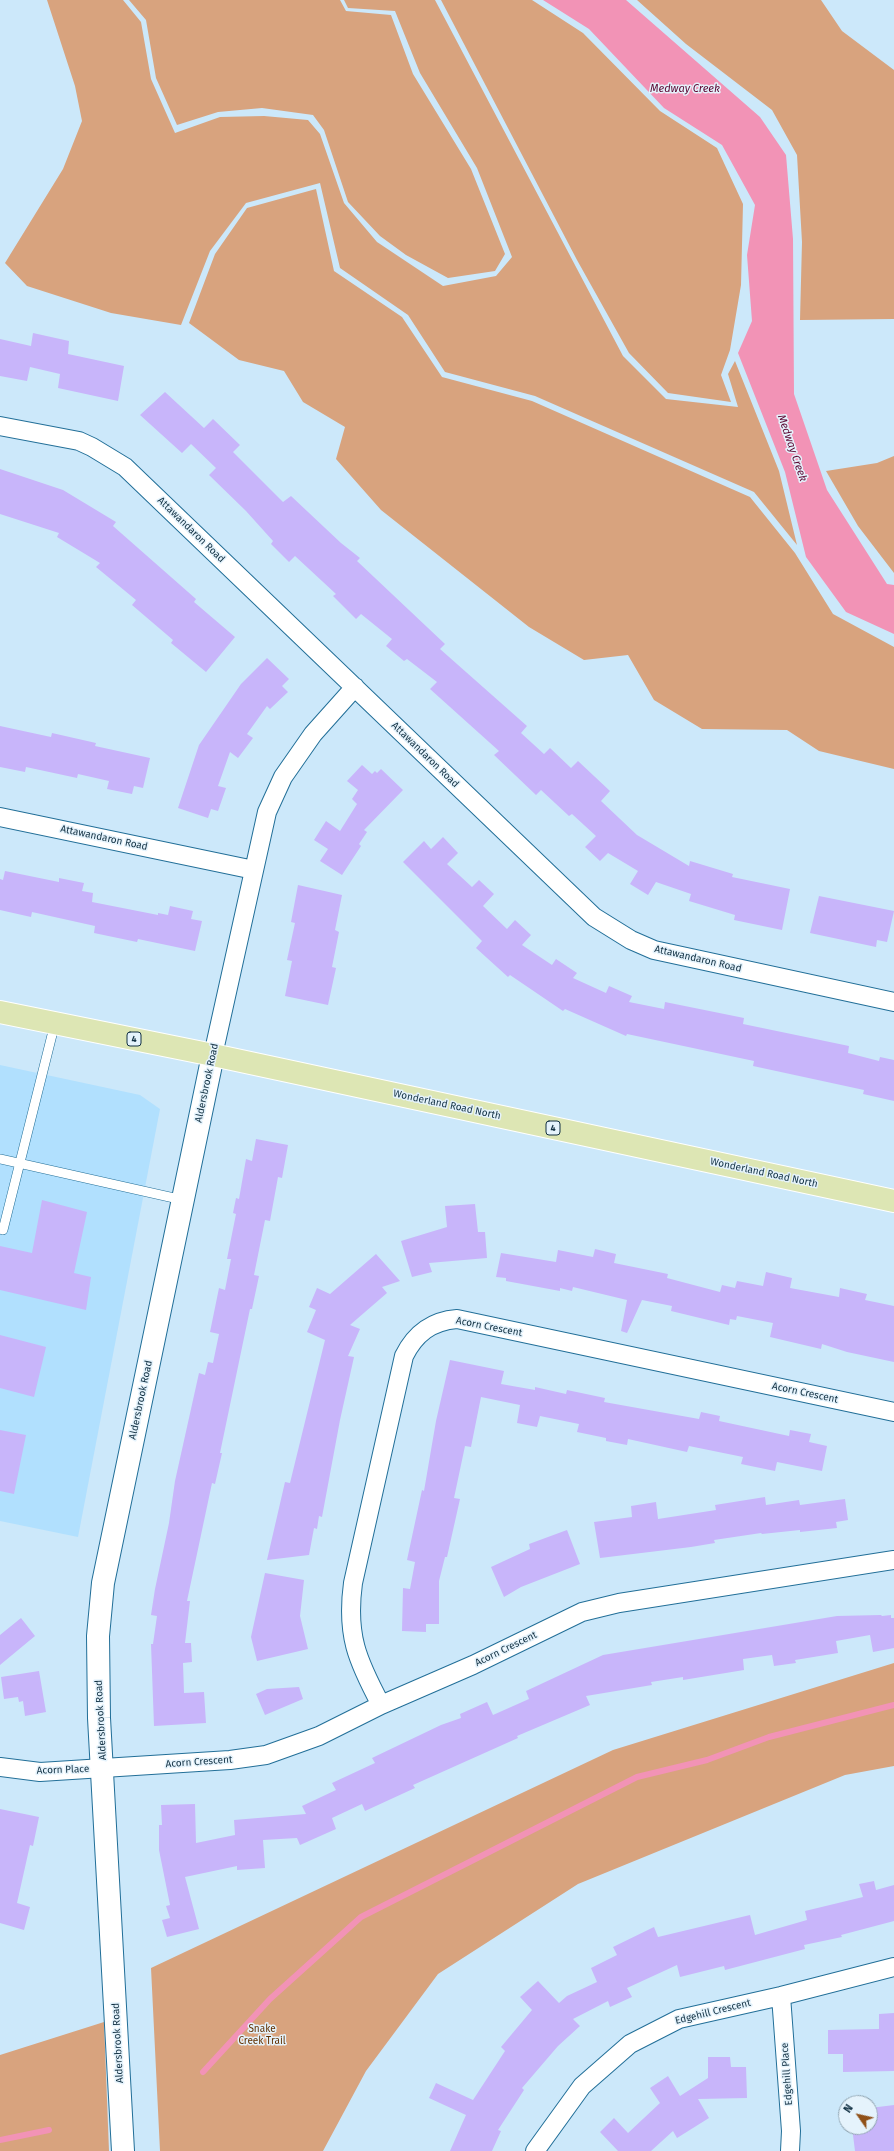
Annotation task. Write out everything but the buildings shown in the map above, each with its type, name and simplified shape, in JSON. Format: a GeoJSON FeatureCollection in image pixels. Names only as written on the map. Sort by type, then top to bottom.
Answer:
{"type":"FeatureCollection","features":[{"type":"Feature","properties":{"kind":"main road","name":"Wonderland Road North"},"geometry":{"type":"LineString","coordinates":[[0,1012],[213,1055],[894,1201]]}},
{"type":"Feature","properties":{"kind":"street","name":"Attawandaron Road"},"geometry":{"type":"LineString","coordinates":[[0,426],[79,441],[125,467],[594,918],[631,940],[654,950],[680,957],[894,1002]]}},
{"type":"Feature","properties":{"kind":"street","name":"Aldersbrook Road"},"geometry":{"type":"LineString","coordinates":[[123,2151],[103,1768],[99,1718],[98,1636],[103,1583],[213,1055],[267,812],[283,777],[313,734],[355,687]]}},
{"type":"Feature","properties":{"kind":"street","name":"Attawandaron Road"},"geometry":{"type":"LineString","coordinates":[[0,817],[254,870]]}},
{"type":"Feature","properties":{"kind":"street","name":"Acorn Crescent"},"geometry":{"type":"LineString","coordinates":[[381,1705],[360,1665],[353,1636],[350,1608],[353,1583],[404,1356],[410,1343],[426,1328],[442,1320],[457,1319],[894,1412]]}},
{"type":"Feature","properties":{"kind":"street","name":"Acorn Crescent"},"geometry":{"type":"LineString","coordinates":[[103,1768],[230,1760],[266,1755],[319,1736],[381,1705],[473,1665],[582,1612],[596,1608],[619,1603],[894,1560]]}},
{"type":"Feature","properties":{"kind":"street","name":"Acorn Place"},"geometry":{"type":"LineString","coordinates":[[0,1766],[40,1772],[103,1768]]}},
{"type":"Feature","properties":{"kind":"street","name":"Edgehill Crescent"},"geometry":{"type":"LineString","coordinates":[[535,2151],[582,2086],[630,2044],[679,2019],[781,1996],[894,1967]]}},
{"type":"Feature","properties":{"kind":"street","name":"Edgehill Place"},"geometry":{"type":"LineString","coordinates":[[781,1996],[791,2131],[790,2151]]}},
{"type":"Feature","properties":{"kind":"lane"},"geometry":{"type":"LineString","coordinates":[[0,1229],[3,1230],[56,1023]]}},
{"type":"Feature","properties":{"kind":"lane"},"geometry":{"type":"LineString","coordinates":[[0,1159],[20,1162],[183,1200]]}},
{"type":"Feature","properties":{"kind":"shaded area"},"geometry":{"type":"Polygon","coordinates":[[[0,1065],[140,1095],[160,1109],[78,1537],[0,1521],[0,1065]]]}},
{"type":"Feature","properties":{"kind":"green space"},"geometry":{"type":"Polygon","coordinates":[[[47,0],[123,0],[141,22],[151,79],[175,133],[220,117],[264,116],[308,120],[320,134],[344,203],[377,242],[443,286],[496,276],[512,257],[477,168],[420,73],[395,11],[348,8],[344,0],[435,0],[623,356],[666,399],[738,407],[728,374],[735,361],[779,471],[797,545],[754,492],[535,396],[445,372],[408,315],[340,268],[320,183],[246,203],[210,251],[181,325],[111,313],[27,286],[5,263],[63,169],[82,121],[75,86],[47,0]]]}},
{"type":"Feature","properties":{"kind":"green space"},"geometry":{"type":"Polygon","coordinates":[[[129,0],[340,0],[346,11],[391,15],[413,74],[471,169],[505,254],[495,271],[448,278],[406,255],[380,236],[348,202],[324,130],[313,115],[262,108],[218,112],[177,125],[156,78],[146,20],[129,0]]]}},
{"type":"Feature","properties":{"kind":"green space"},"geometry":{"type":"Polygon","coordinates":[[[441,0],[532,0],[583,33],[660,111],[717,148],[743,204],[741,285],[730,350],[721,375],[731,402],[668,393],[629,353],[577,260],[441,0]]]}},
{"type":"Feature","properties":{"kind":"green space"},"geometry":{"type":"Polygon","coordinates":[[[637,0],[821,0],[842,31],[894,70],[894,319],[800,320],[802,242],[797,155],[772,110],[686,44],[637,0]]]}},
{"type":"Feature","properties":{"kind":"green space"},"geometry":{"type":"Polygon","coordinates":[[[316,189],[334,271],[402,317],[442,377],[532,401],[750,497],[795,553],[833,614],[894,647],[894,769],[819,751],[787,730],[702,729],[654,700],[628,655],[584,660],[529,627],[381,510],[336,459],[345,427],[303,402],[284,371],[239,360],[189,323],[215,254],[247,208],[316,189]]]}},
{"type":"Feature","properties":{"kind":"green space"},"geometry":{"type":"Polygon","coordinates":[[[894,456],[894,573],[858,526],[826,471],[877,463],[894,456]]]}},
{"type":"Feature","properties":{"kind":"green space","name":"Snake Creek Trail"},"geometry":{"type":"Polygon","coordinates":[[[894,1663],[894,1766],[845,1775],[578,1884],[438,1974],[366,2071],[323,2151],[160,2151],[151,1968],[613,1750],[894,1663]]]}},
{"type":"Feature","properties":{"kind":"green space"},"geometry":{"type":"Polygon","coordinates":[[[104,2022],[109,2151],[0,2151],[0,2055],[104,2022]]]}},
{"type":"Feature","properties":{"kind":"water","name":"Medway Creek"},"geometry":{"type":"Polygon","coordinates":[[[543,0],[626,0],[760,117],[786,155],[793,239],[794,394],[827,490],[887,584],[894,585],[894,634],[846,612],[806,557],[785,472],[738,353],[752,321],[747,255],[755,205],[722,145],[664,108],[589,29],[543,0]]]}},
{"type":"Feature","properties":{"kind":"waterway"},"geometry":{"type":"LineString","coordinates":[[203,2072],[270,1999],[361,1917],[637,1777],[707,1760],[769,1737],[894,1705]]}},
{"type":"Feature","properties":{"kind":"waterway"},"geometry":{"type":"LineString","coordinates":[[0,2140],[49,2130]]}}]}
